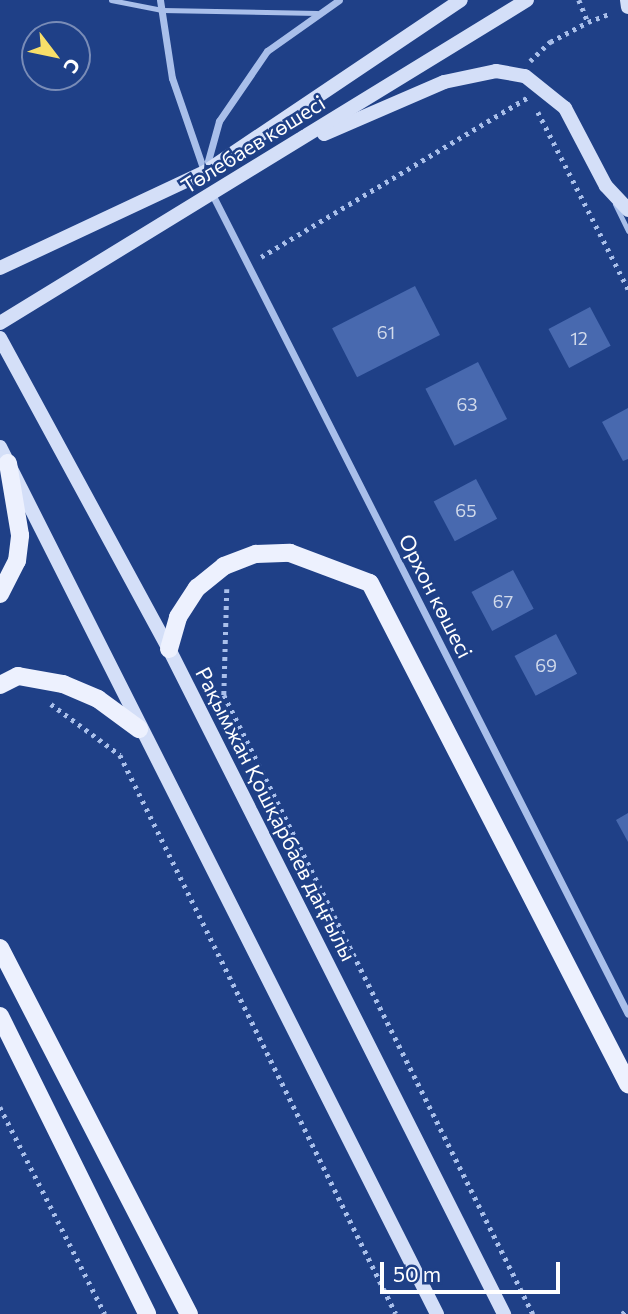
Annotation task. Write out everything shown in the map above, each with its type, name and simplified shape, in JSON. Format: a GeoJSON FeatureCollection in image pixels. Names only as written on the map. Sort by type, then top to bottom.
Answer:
{"type":"FeatureCollection","features":[{"type":"Feature","properties":{"kind":"main road","name":"Төлебаев көшесі"},"geometry":{"type":"LineString","coordinates":[[0,268],[205,172],[461,0]]}},
{"type":"Feature","properties":{"kind":"main road","name":"Төлебаев көшесі"},"geometry":{"type":"LineString","coordinates":[[0,323],[527,0]]}},
{"type":"Feature","properties":{"kind":"main road"},"geometry":{"type":"LineString","coordinates":[[626,0],[628,7]]}},
{"type":"Feature","properties":{"kind":"main road"},"geometry":{"type":"LineString","coordinates":[[263,162],[444,82],[496,71],[525,76],[565,108],[606,186],[628,210]]}},
{"type":"Feature","properties":{"kind":"main road","name":"Рақымжан Қошқарбаев даңғылы"},"geometry":{"type":"LineString","coordinates":[[0,338],[169,649],[504,1314]]}},
{"type":"Feature","properties":{"kind":"main road"},"geometry":{"type":"LineString","coordinates":[[0,594],[17,561],[20,535],[4,455]]}},
{"type":"Feature","properties":{"kind":"main road"},"geometry":{"type":"LineString","coordinates":[[4,455],[139,729],[437,1314]]}},
{"type":"Feature","properties":{"kind":"main road"},"geometry":{"type":"LineString","coordinates":[[169,649],[178,617],[197,588],[224,566],[256,554],[290,553],[370,583],[628,1084]]}},
{"type":"Feature","properties":{"kind":"main road"},"geometry":{"type":"LineString","coordinates":[[0,685],[18,676],[63,684],[98,699],[139,729]]}},
{"type":"Feature","properties":{"kind":"main road"},"geometry":{"type":"LineString","coordinates":[[0,948],[188,1314]]}},
{"type":"Feature","properties":{"kind":"main road"},"geometry":{"type":"LineString","coordinates":[[0,1016],[147,1314]]}},
{"type":"Feature","properties":{"kind":"street"},"geometry":{"type":"LineString","coordinates":[[160,0],[172,78],[205,172]]}},
{"type":"Feature","properties":{"kind":"street"},"geometry":{"type":"LineString","coordinates":[[205,172],[219,121],[267,51],[317,13],[339,0]]}},
{"type":"Feature","properties":{"kind":"street","name":"Орхон көшесі"},"geometry":{"type":"LineString","coordinates":[[212,194],[628,1014]]}},
{"type":"Feature","properties":{"kind":"lane"},"geometry":{"type":"LineString","coordinates":[[111,0],[162,10],[317,13]]}},
{"type":"Feature","properties":{"kind":"lane"},"geometry":{"type":"LineString","coordinates":[[606,186],[628,231]]}},
{"type":"Feature","properties":{"kind":"path"},"geometry":{"type":"LineString","coordinates":[[579,0],[588,22]]}},
{"type":"Feature","properties":{"kind":"path"},"geometry":{"type":"LineString","coordinates":[[628,7],[588,22],[550,42],[531,58],[525,76],[530,96],[628,289]]}},
{"type":"Feature","properties":{"kind":"path"},"geometry":{"type":"LineString","coordinates":[[248,265],[530,96]]}},
{"type":"Feature","properties":{"kind":"path"},"geometry":{"type":"LineString","coordinates":[[227,584],[224,695],[533,1314]]}},
{"type":"Feature","properties":{"kind":"path"},"geometry":{"type":"LineString","coordinates":[[46,700],[120,755],[396,1314]]}},
{"type":"Feature","properties":{"kind":"path"},"geometry":{"type":"LineString","coordinates":[[0,1107],[105,1314]]}},
{"type":"Feature","properties":{"kind":"path"},"geometry":{"type":"LineString","coordinates":[[622,1314],[628,1309]]}},
{"type":"Feature","properties":{"kind":"building"},"geometry":{"type":"Polygon","coordinates":[[[415,286],[440,335],[357,377],[332,328],[415,286]]]}},
{"type":"Feature","properties":{"kind":"building"},"geometry":{"type":"Polygon","coordinates":[[[590,307],[611,346],[569,368],[549,329],[590,307]]]}},
{"type":"Feature","properties":{"kind":"building"},"geometry":{"type":"Polygon","coordinates":[[[478,362],[507,419],[454,446],[425,389],[478,362]]]}},
{"type":"Feature","properties":{"kind":"building"},"geometry":{"type":"Polygon","coordinates":[[[628,408],[628,459],[623,461],[602,422],[628,408]]]}},
{"type":"Feature","properties":{"kind":"building"},"geometry":{"type":"Polygon","coordinates":[[[476,479],[497,519],[455,541],[434,502],[476,479]]]}},
{"type":"Feature","properties":{"kind":"building"},"geometry":{"type":"Polygon","coordinates":[[[513,570],[534,609],[492,631],[472,592],[513,570]]]}},
{"type":"Feature","properties":{"kind":"building"},"geometry":{"type":"Polygon","coordinates":[[[556,634],[577,674],[536,696],[515,656],[556,634]]]}},
{"type":"Feature","properties":{"kind":"building"},"geometry":{"type":"Polygon","coordinates":[[[628,813],[628,842],[616,820],[628,813]]]}}]}
